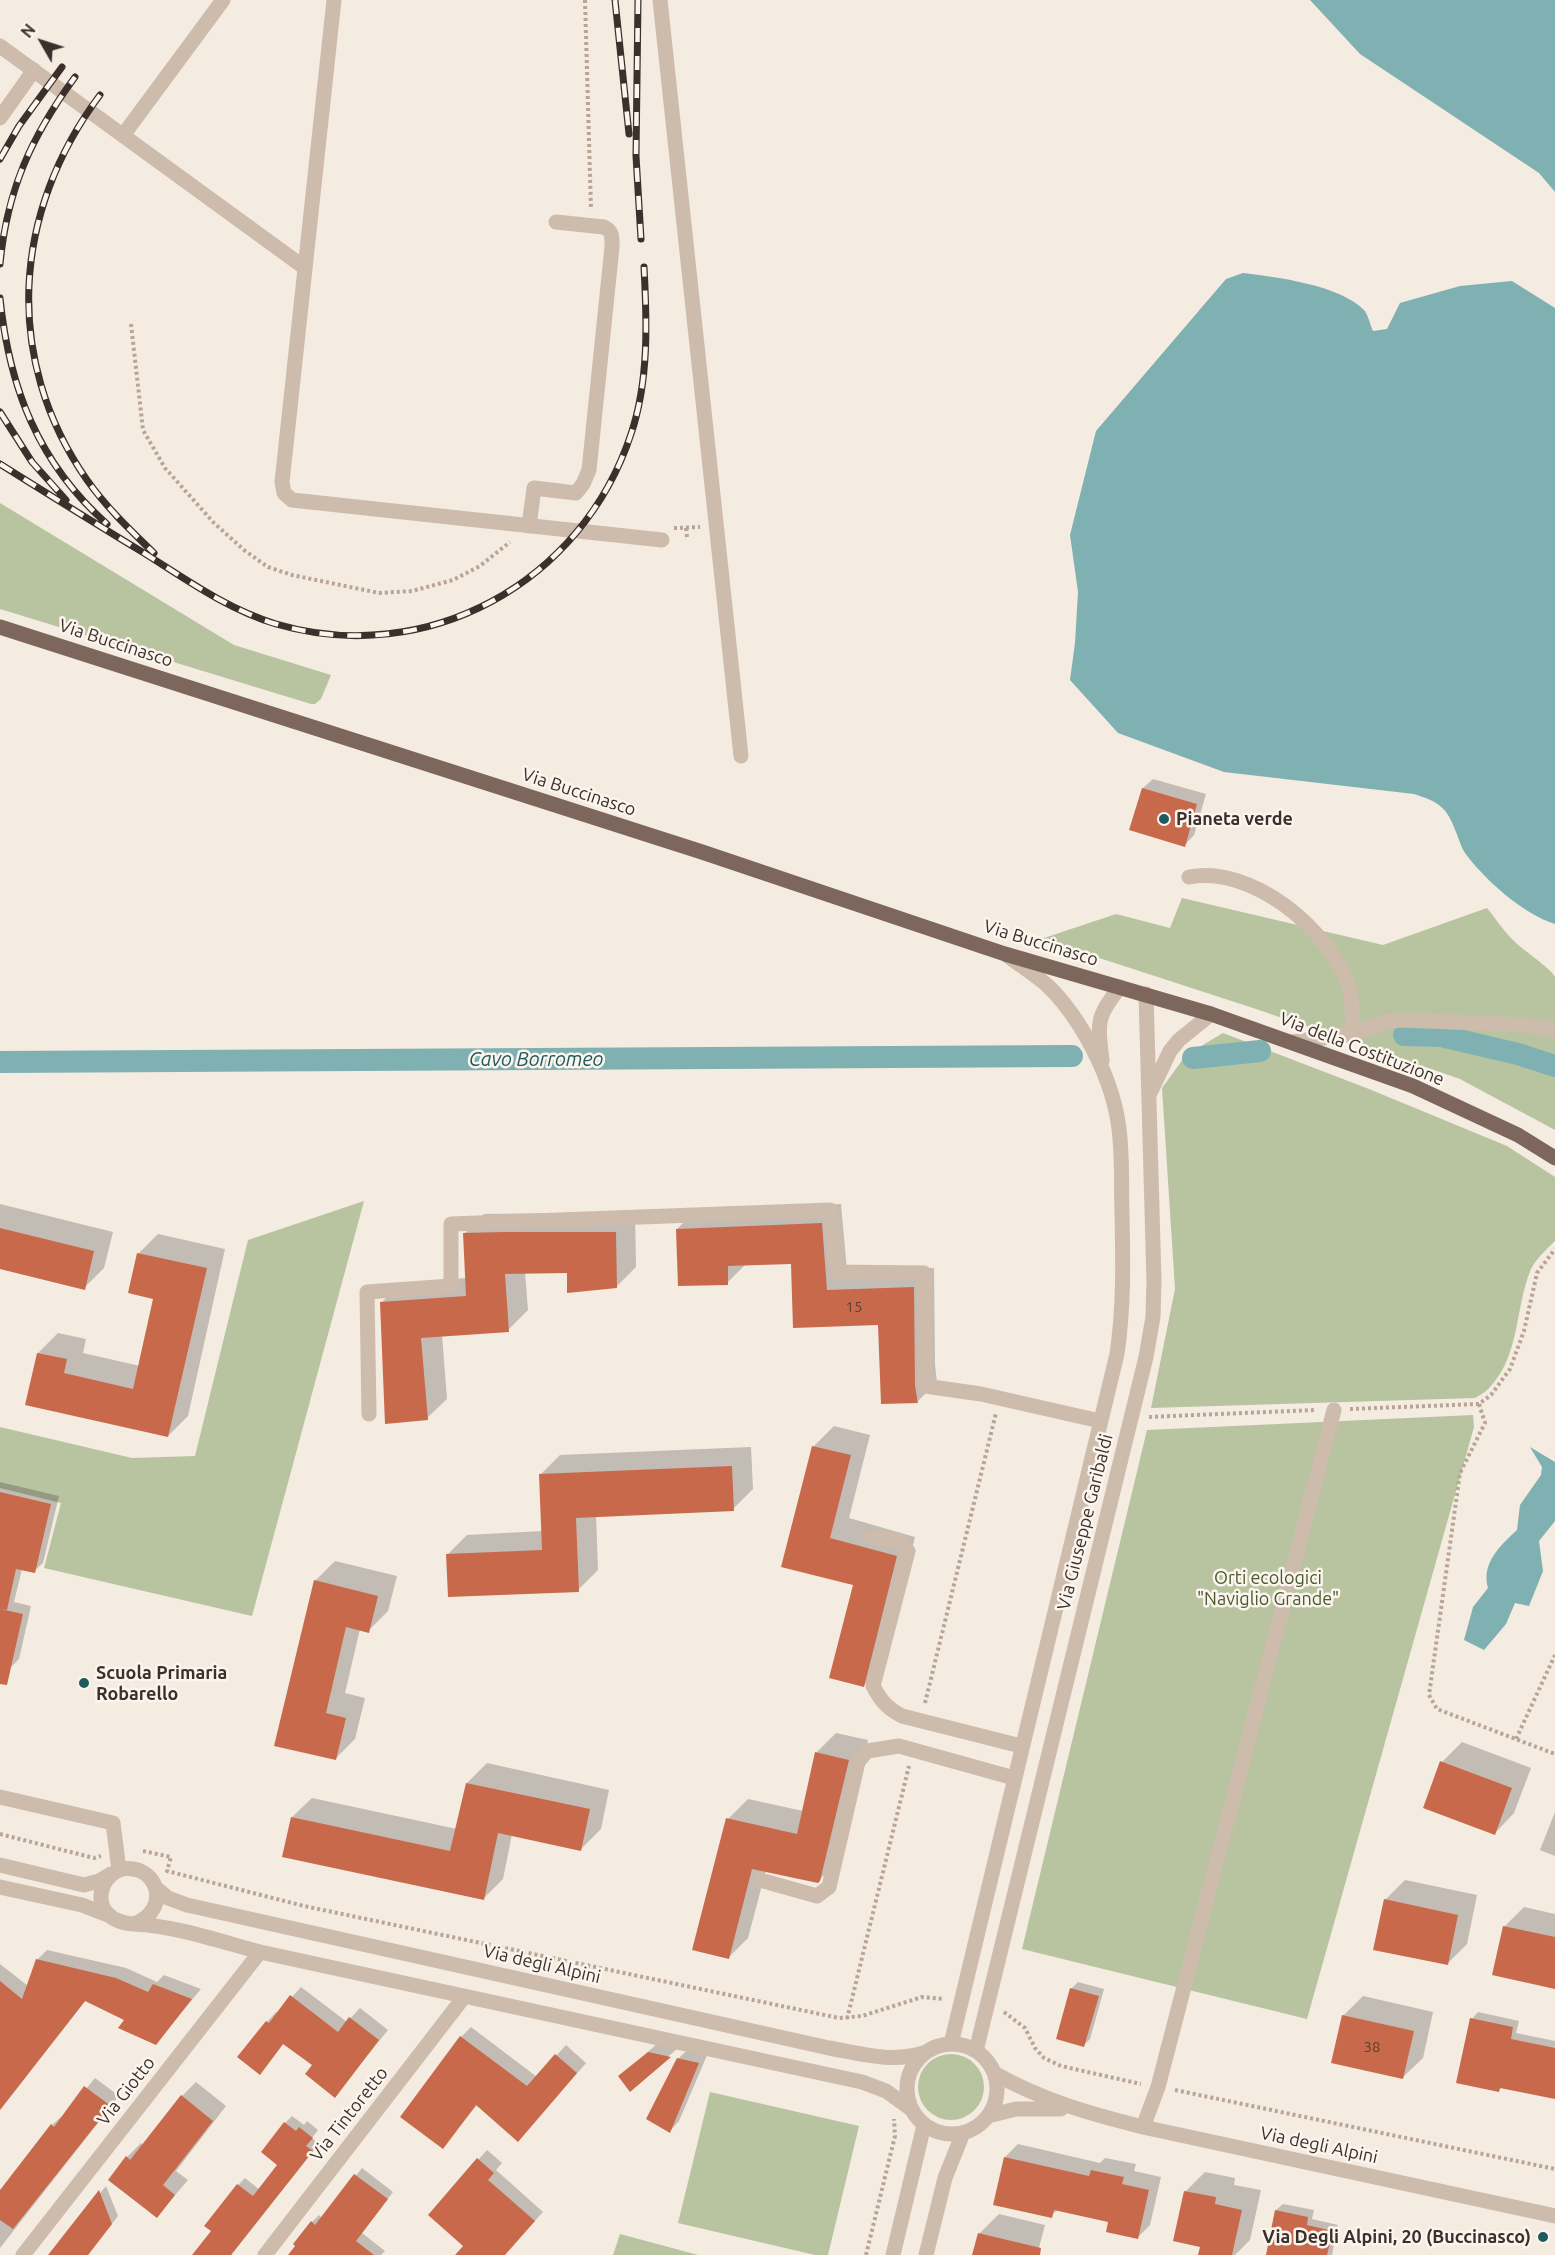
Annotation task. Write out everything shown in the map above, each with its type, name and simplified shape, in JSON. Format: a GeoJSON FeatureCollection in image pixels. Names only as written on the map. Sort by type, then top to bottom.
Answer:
{"type":"FeatureCollection","features":[{"type":"Feature","properties":{"kind":"main road","name":"Via Buccinasco"},"geometry":{"type":"LineString","coordinates":[[0,627],[691,848],[1005,954],[1146,994]]}},
{"type":"Feature","properties":{"kind":"main road","name":"Via della Costituzione"},"geometry":{"type":"LineString","coordinates":[[1146,994],[1211,1014],[1413,1086],[1518,1135],[1555,1158]]}},
{"type":"Feature","properties":{"kind":"street"},"geometry":{"type":"LineString","coordinates":[[124,134],[223,0]]}},
{"type":"Feature","properties":{"kind":"street"},"geometry":{"type":"LineString","coordinates":[[334,0],[282,482],[286,496],[292,500],[662,540]]}},
{"type":"Feature","properties":{"kind":"street"},"geometry":{"type":"LineString","coordinates":[[660,0],[741,756]]}},
{"type":"Feature","properties":{"kind":"street"},"geometry":{"type":"LineString","coordinates":[[0,45],[305,268]]}},
{"type":"Feature","properties":{"kind":"street"},"geometry":{"type":"LineString","coordinates":[[0,118],[34,70]]}},
{"type":"Feature","properties":{"kind":"street"},"geometry":{"type":"LineString","coordinates":[[529,526],[534,488],[576,493],[589,470],[612,236],[609,229],[604,227],[556,222]]}},
{"type":"Feature","properties":{"kind":"street"},"geometry":{"type":"LineString","coordinates":[[1189,876],[1203,874],[1219,876],[1270,894],[1315,934],[1335,958],[1348,986],[1354,1035]]}},
{"type":"Feature","properties":{"kind":"street"},"geometry":{"type":"LineString","coordinates":[[1005,954],[1047,986],[1072,1014],[1103,1070]]}},
{"type":"Feature","properties":{"kind":"street"},"geometry":{"type":"LineString","coordinates":[[1103,1070],[1098,1023],[1104,1007],[1120,987]]}},
{"type":"Feature","properties":{"kind":"street","name":"Via Giuseppe Garibaldi"},"geometry":{"type":"LineString","coordinates":[[976,2050],[1153,1317],[1146,994]]}},
{"type":"Feature","properties":{"kind":"street"},"geometry":{"type":"LineString","coordinates":[[1149,1097],[1170,1051],[1179,1040],[1211,1014]]}},
{"type":"Feature","properties":{"kind":"street"},"geometry":{"type":"LineString","coordinates":[[1292,1042],[1354,1035],[1384,1022],[1402,1020],[1526,1025],[1555,1030]]}},
{"type":"Feature","properties":{"kind":"street","name":"Via Giuseppe Garibaldi"},"geometry":{"type":"LineString","coordinates":[[951,2044],[1117,1354],[1123,1315],[1124,1282],[1118,1122],[1103,1070]]}},
{"type":"Feature","properties":{"kind":"street"},"geometry":{"type":"LineString","coordinates":[[369,1414],[367,1292],[451,1286],[451,1224],[830,1210],[837,1272],[924,1273],[925,1386],[981,1394],[1100,1421]]}},
{"type":"Feature","properties":{"kind":"street"},"geometry":{"type":"LineString","coordinates":[[1143,2127],[1158,2087],[1334,1410]]}},
{"type":"Feature","properties":{"kind":"street"},"geometry":{"type":"LineString","coordinates":[[872,1538],[901,1542],[909,1551],[873,1686],[880,1700],[887,1708],[902,1716],[1021,1746]]}},
{"type":"Feature","properties":{"kind":"street"},"geometry":{"type":"LineString","coordinates":[[760,1880],[817,1896],[829,1887],[858,1762],[867,1751],[899,1746],[1014,1778]]}},
{"type":"Feature","properties":{"kind":"street"},"geometry":{"type":"LineString","coordinates":[[0,1797],[113,1823],[117,1851],[115,1872],[102,1890],[101,1899],[108,1916]]}},
{"type":"Feature","properties":{"kind":"street"},"geometry":{"type":"LineString","coordinates":[[0,1865],[84,1884],[99,1881],[128,1868],[145,1873],[156,1888],[155,1906],[150,1914],[134,1924]]}},
{"type":"Feature","properties":{"kind":"street"},"geometry":{"type":"LineString","coordinates":[[0,1887],[82,1905],[116,1921],[192,1934],[260,1952],[862,2082],[886,2091],[911,2109],[924,2125],[942,2134],[963,2133],[977,2127],[988,2116],[997,2095],[994,2073],[987,2060],[976,2050],[964,2045],[937,2046],[924,2053],[914,2064],[908,2077],[906,2091],[911,2109]]}},
{"type":"Feature","properties":{"kind":"street","name":"Via degli Alpini"},"geometry":{"type":"LineString","coordinates":[[156,1888],[168,1898],[188,1905],[829,2048],[894,2058],[908,2058],[924,2053]]}},
{"type":"Feature","properties":{"kind":"street","name":"Via Giotto"},"geometry":{"type":"LineString","coordinates":[[23,2255],[260,1952]]}},
{"type":"Feature","properties":{"kind":"street","name":"Via Tintoretto"},"geometry":{"type":"LineString","coordinates":[[265,2255],[464,1997]]}},
{"type":"Feature","properties":{"kind":"street","name":"Via degli Alpini"},"geometry":{"type":"LineString","coordinates":[[994,2073],[1027,2090],[1076,2110],[1143,2127],[1555,2216]]}},
{"type":"Feature","properties":{"kind":"street","name":"Via degli Alpini"},"geometry":{"type":"LineString","coordinates":[[988,2116],[1016,2109],[1076,2110]]}},
{"type":"Feature","properties":{"kind":"street"},"geometry":{"type":"LineString","coordinates":[[893,2255],[924,2125]]}},
{"type":"Feature","properties":{"kind":"street"},"geometry":{"type":"LineString","coordinates":[[926,2255],[945,2178],[963,2133]]}},
{"type":"Feature","properties":{"kind":"path"},"geometry":{"type":"LineString","coordinates":[[585,0],[591,226]]}},
{"type":"Feature","properties":{"kind":"path"},"geometry":{"type":"LineString","coordinates":[[662,540],[661,528],[716,527]]}},
{"type":"Feature","properties":{"kind":"path"},"geometry":{"type":"LineString","coordinates":[[686,528],[687,537]]}},
{"type":"Feature","properties":{"kind":"path"},"geometry":{"type":"LineString","coordinates":[[1130,1419],[1479,1404],[1491,1395],[1510,1369],[1524,1331],[1537,1273],[1555,1249]]}},
{"type":"Feature","properties":{"kind":"path"},"geometry":{"type":"LineString","coordinates":[[1479,1404],[1485,1423],[1460,1473],[1429,1695],[1437,1709],[1555,1754]]}},
{"type":"Feature","properties":{"kind":"path"},"geometry":{"type":"LineString","coordinates":[[1516,1739],[1555,1655]]}},
{"type":"Feature","properties":{"kind":"path"},"geometry":{"type":"LineString","coordinates":[[0,1834],[94,1858],[130,1848],[171,1857],[167,1871],[303,1906],[838,2018],[862,2016],[922,1998],[962,2000]]}},
{"type":"Feature","properties":{"kind":"path"},"geometry":{"type":"LineString","coordinates":[[987,2005],[1013,2017],[1025,2028],[1035,2048],[1044,2058],[1061,2066],[1555,2169]]}},
{"type":"Feature","properties":{"kind":"path"},"geometry":{"type":"LineString","coordinates":[[866,2255],[895,2136],[896,2125],[893,2116]]}},
{"type":"Feature","properties":{"kind":"green space"},"geometry":{"type":"Polygon","coordinates":[[[0,503],[234,645],[331,675],[321,699],[311,704],[0,609],[0,503]]]}},
{"type":"Feature","properties":{"kind":"green space"},"geometry":{"type":"Polygon","coordinates":[[[1182,898],[1383,945],[1487,908],[1512,939],[1555,977],[1555,1130],[1460,1079],[1041,939],[1116,914],[1170,928],[1182,898]]]}},
{"type":"Feature","properties":{"kind":"green space"},"geometry":{"type":"Polygon","coordinates":[[[1223,1033],[1369,1089],[1507,1146],[1555,1177],[1555,1241],[1531,1269],[1507,1361],[1500,1375],[1485,1392],[1475,1398],[1151,1408],[1175,1289],[1162,1088],[1186,1055],[1223,1033]]]}},
{"type":"Feature","properties":{"kind":"green space"},"geometry":{"type":"Polygon","coordinates":[[[364,1201],[252,1616],[44,1568],[61,1503],[0,1488],[0,1427],[132,1458],[195,1456],[248,1240],[364,1201]]]}},
{"type":"Feature","properties":{"kind":"green space","name":"Orti ecologici \"Naviglio Grande\""},"geometry":{"type":"Polygon","coordinates":[[[1473,1415],[1474,1427],[1307,2019],[1022,1949],[1147,1430],[1473,1415]]]}},
{"type":"Feature","properties":{"kind":"green space"},"geometry":{"type":"Polygon","coordinates":[[[951,2054],[964,2057],[974,2064],[981,2074],[984,2087],[981,2100],[974,2110],[964,2117],[951,2120],[938,2117],[928,2110],[921,2100],[918,2087],[921,2074],[928,2064],[938,2057],[951,2054]]]}},
{"type":"Feature","properties":{"kind":"green space"},"geometry":{"type":"Polygon","coordinates":[[[710,2092],[859,2126],[828,2255],[815,2255],[678,2223],[710,2092]]]}},
{"type":"Feature","properties":{"kind":"green space"},"geometry":{"type":"Polygon","coordinates":[[[620,2234],[698,2255],[613,2255],[620,2234]]]}},
{"type":"Feature","properties":{"kind":"water"},"geometry":{"type":"Polygon","coordinates":[[[1310,0],[1555,0],[1555,192],[1539,173],[1360,54],[1310,0]]]}},
{"type":"Feature","properties":{"kind":"water"},"geometry":{"type":"Polygon","coordinates":[[[1243,273],[1307,284],[1340,294],[1364,310],[1373,331],[1387,329],[1400,303],[1460,286],[1512,281],[1555,308],[1555,924],[1518,904],[1483,874],[1464,851],[1449,817],[1436,803],[1414,794],[1224,772],[1118,733],[1070,680],[1078,592],[1070,535],[1096,431],[1226,279],[1243,273]]]}},
{"type":"Feature","properties":{"kind":"water"},"geometry":{"type":"Polygon","coordinates":[[[1530,1447],[1555,1462],[1555,1521],[1539,1541],[1543,1571],[1529,1606],[1515,1603],[1506,1624],[1484,1650],[1464,1640],[1473,1607],[1488,1588],[1487,1571],[1490,1563],[1499,1549],[1517,1530],[1520,1505],[1541,1475],[1542,1467],[1530,1447]]]}},
{"type":"Feature","properties":{"kind":"building"},"geometry":{"type":"Polygon","coordinates":[[[1142,788],[1197,804],[1185,847],[1129,830],[1142,788]]]}},
{"type":"Feature","properties":{"kind":"building"},"geometry":{"type":"Polygon","coordinates":[[[822,1223],[827,1290],[914,1287],[915,1386],[918,1403],[881,1404],[878,1325],[793,1328],[791,1264],[728,1266],[728,1285],[678,1286],[676,1229],[822,1223]]]}},
{"type":"Feature","properties":{"kind":"building"},"geometry":{"type":"Polygon","coordinates":[[[0,1228],[94,1251],[85,1290],[0,1269],[0,1228]]]}},
{"type":"Feature","properties":{"kind":"building"},"geometry":{"type":"Polygon","coordinates":[[[616,1232],[617,1288],[567,1293],[567,1273],[505,1274],[509,1332],[421,1338],[428,1420],[385,1424],[380,1302],[466,1296],[463,1233],[616,1232]]]}},
{"type":"Feature","properties":{"kind":"building"},"geometry":{"type":"Polygon","coordinates":[[[137,1253],[207,1268],[168,1437],[25,1405],[37,1353],[67,1359],[64,1373],[133,1389],[153,1299],[128,1293],[137,1253]]]}},
{"type":"Feature","properties":{"kind":"building"},"geometry":{"type":"Polygon","coordinates":[[[812,1446],[851,1455],[830,1538],[897,1556],[864,1687],[829,1678],[853,1585],[781,1567],[812,1446]]]}},
{"type":"Feature","properties":{"kind":"building"},"geometry":{"type":"Polygon","coordinates":[[[732,1466],[734,1511],[576,1518],[579,1592],[448,1597],[446,1554],[542,1550],[539,1474],[732,1466]]]}},
{"type":"Feature","properties":{"kind":"building"},"geometry":{"type":"Polygon","coordinates":[[[0,1492],[51,1504],[35,1573],[16,1569],[7,1610],[0,1609],[0,1492]]]}},
{"type":"Feature","properties":{"kind":"building"},"geometry":{"type":"Polygon","coordinates":[[[314,1580],[378,1596],[369,1633],[346,1627],[326,1713],[346,1718],[336,1760],[274,1746],[314,1580]]]}},
{"type":"Feature","properties":{"kind":"building"},"geometry":{"type":"Polygon","coordinates":[[[0,1609],[23,1614],[7,1685],[0,1684],[0,1609]]]}},
{"type":"Feature","properties":{"kind":"building"},"geometry":{"type":"Polygon","coordinates":[[[815,1752],[849,1760],[820,1881],[818,1883],[752,1869],[729,1959],[692,1950],[726,1818],[797,1834],[815,1752]]]}},
{"type":"Feature","properties":{"kind":"building"},"geometry":{"type":"Polygon","coordinates":[[[1440,1761],[1512,1788],[1495,1835],[1423,1808],[1440,1761]]]}},
{"type":"Feature","properties":{"kind":"building"},"geometry":{"type":"Polygon","coordinates":[[[466,1783],[590,1809],[581,1851],[498,1833],[484,1900],[282,1857],[291,1817],[450,1851],[466,1783]]]}},
{"type":"Feature","properties":{"kind":"building"},"geometry":{"type":"Polygon","coordinates":[[[1384,1899],[1458,1915],[1448,1965],[1373,1950],[1384,1899]]]}},
{"type":"Feature","properties":{"kind":"building"},"geometry":{"type":"Polygon","coordinates":[[[1503,1926],[1555,1937],[1555,1989],[1492,1975],[1503,1926]]]}},
{"type":"Feature","properties":{"kind":"building"},"geometry":{"type":"Polygon","coordinates":[[[36,1959],[116,1978],[148,1992],[153,1984],[192,1999],[156,2045],[118,2028],[124,2020],[85,2001],[0,2110],[0,1981],[22,1999],[36,1959]]]}},
{"type":"Feature","properties":{"kind":"building"},"geometry":{"type":"Polygon","coordinates":[[[1070,1988],[1099,1996],[1084,2047],[1056,2039],[1070,1988]]]}},
{"type":"Feature","properties":{"kind":"building"},"geometry":{"type":"Polygon","coordinates":[[[290,1995],[338,2032],[349,2017],[379,2040],[335,2098],[305,2074],[312,2065],[283,2044],[260,2075],[237,2057],[266,2021],[269,2023],[290,1995]]]}},
{"type":"Feature","properties":{"kind":"building"},"geometry":{"type":"Polygon","coordinates":[[[1342,2015],[1414,2031],[1403,2079],[1331,2063],[1342,2015]]]}},
{"type":"Feature","properties":{"kind":"building"},"geometry":{"type":"Polygon","coordinates":[[[1470,2018],[1513,2027],[1511,2039],[1555,2048],[1555,2099],[1500,2088],[1499,2092],[1456,2083],[1470,2018]]]}},
{"type":"Feature","properties":{"kind":"building"},"geometry":{"type":"Polygon","coordinates":[[[460,2036],[527,2086],[555,2054],[577,2073],[518,2142],[476,2105],[443,2149],[400,2117],[460,2036]]]}},
{"type":"Feature","properties":{"kind":"building"},"geometry":{"type":"Polygon","coordinates":[[[648,2052],[671,2057],[630,2092],[618,2076],[648,2052]]]}},
{"type":"Feature","properties":{"kind":"building"},"geometry":{"type":"Polygon","coordinates":[[[677,2058],[699,2063],[670,2133],[646,2119],[677,2058]]]}},
{"type":"Feature","properties":{"kind":"building"},"geometry":{"type":"Polygon","coordinates":[[[84,2086],[111,2106],[13,2229],[0,2220],[0,2190],[51,2124],[54,2127],[84,2086]]]}},
{"type":"Feature","properties":{"kind":"building"},"geometry":{"type":"Polygon","coordinates":[[[181,2095],[213,2121],[163,2185],[175,2195],[157,2218],[108,2180],[126,2156],[130,2160],[181,2095]]]}},
{"type":"Feature","properties":{"kind":"building"},"geometry":{"type":"Polygon","coordinates":[[[284,2122],[296,2131],[299,2127],[313,2138],[306,2146],[313,2151],[231,2255],[192,2255],[211,2231],[204,2226],[237,2184],[253,2196],[277,2165],[261,2152],[284,2122]]]}},
{"type":"Feature","properties":{"kind":"building"},"geometry":{"type":"Polygon","coordinates":[[[1004,2157],[1089,2176],[1091,2170],[1124,2177],[1122,2184],[1149,2190],[1138,2239],[1106,2232],[1108,2222],[1054,2210],[1052,2218],[993,2205],[1004,2157]]]}},
{"type":"Feature","properties":{"kind":"building"},"geometry":{"type":"Polygon","coordinates":[[[477,2158],[494,2173],[488,2180],[535,2221],[505,2255],[455,2255],[463,2246],[428,2215],[477,2158]]]}},
{"type":"Feature","properties":{"kind":"building"},"geometry":{"type":"Polygon","coordinates":[[[354,2174],[388,2199],[356,2241],[374,2255],[288,2255],[295,2246],[293,2244],[311,2221],[315,2225],[354,2174]]]}},
{"type":"Feature","properties":{"kind":"building"},"geometry":{"type":"Polygon","coordinates":[[[99,2190],[112,2224],[88,2255],[48,2255],[99,2190]]]}},
{"type":"Feature","properties":{"kind":"building"},"geometry":{"type":"Polygon","coordinates":[[[1184,2191],[1216,2197],[1215,2204],[1242,2210],[1232,2255],[1198,2255],[1200,2247],[1173,2241],[1184,2191]]]}},
{"type":"Feature","properties":{"kind":"building"},"geometry":{"type":"Polygon","coordinates":[[[1275,2210],[1308,2217],[1307,2225],[1333,2231],[1327,2255],[1266,2255],[1275,2210]]]}},
{"type":"Feature","properties":{"kind":"building"},"geometry":{"type":"Polygon","coordinates":[[[978,2233],[1041,2248],[1040,2255],[972,2255],[978,2233]]]}},
{"type":"Feature","properties":{"kind":"waterway","name":"Cavo Borromeo"},"geometry":{"type":"LineString","coordinates":[[1404,1035],[1441,1036],[1518,1054],[1555,1066]]}},
{"type":"Feature","properties":{"kind":"waterway","name":"Cavo Borromeo"},"geometry":{"type":"LineString","coordinates":[[1193,1058],[1260,1051]]}},
{"type":"Feature","properties":{"kind":"waterway","name":"Cavo Borromeo"},"geometry":{"type":"LineString","coordinates":[[0,1062],[1072,1056]]}},
{"type":"Feature","properties":{"kind":"railway"},"geometry":{"type":"LineString","coordinates":[[615,0],[629,134]]}},
{"type":"Feature","properties":{"kind":"railway"},"geometry":{"type":"LineString","coordinates":[[638,0],[636,156],[641,239]]}},
{"type":"Feature","properties":{"kind":"railway"},"geometry":{"type":"LineString","coordinates":[[0,159],[19,126],[62,67]]}},
{"type":"Feature","properties":{"kind":"railway"},"geometry":{"type":"LineString","coordinates":[[0,264],[8,212],[24,165],[46,121],[75,77]]}},
{"type":"Feature","properties":{"kind":"railway"},"geometry":{"type":"LineString","coordinates":[[100,95],[71,140],[49,187],[35,236],[29,285],[31,335],[41,385],[60,433],[94,490],[154,553]]}},
{"type":"Feature","properties":{"kind":"railway"},"geometry":{"type":"LineString","coordinates":[[0,464],[208,593],[258,618],[276,624],[333,635],[388,634],[442,623],[492,601],[537,571],[576,533],[608,487],[631,434],[641,393],[646,330],[644,267]]}},
{"type":"Feature","properties":{"kind":"railway"},"geometry":{"type":"LineString","coordinates":[[0,298],[11,362],[31,422],[62,475],[107,524]]}},
{"type":"Feature","properties":{"kind":"railway"},"geometry":{"type":"LineString","coordinates":[[0,412],[32,462],[66,500]]}},
{"type":"Feature","properties":{"kind":"place","name":"Pianeta verde"},"geometry":{"type":"Point","coordinates":[1164,819]}},
{"type":"Feature","properties":{"kind":"place","name":"Scuola Primaria Robarello"},"geometry":{"type":"Point","coordinates":[84,1683]}},
{"type":"Feature","properties":{"kind":"place","name":"Via Degli Alpini, 20 (Buccinasco)"},"geometry":{"type":"Point","coordinates":[1543,2237]}}]}
